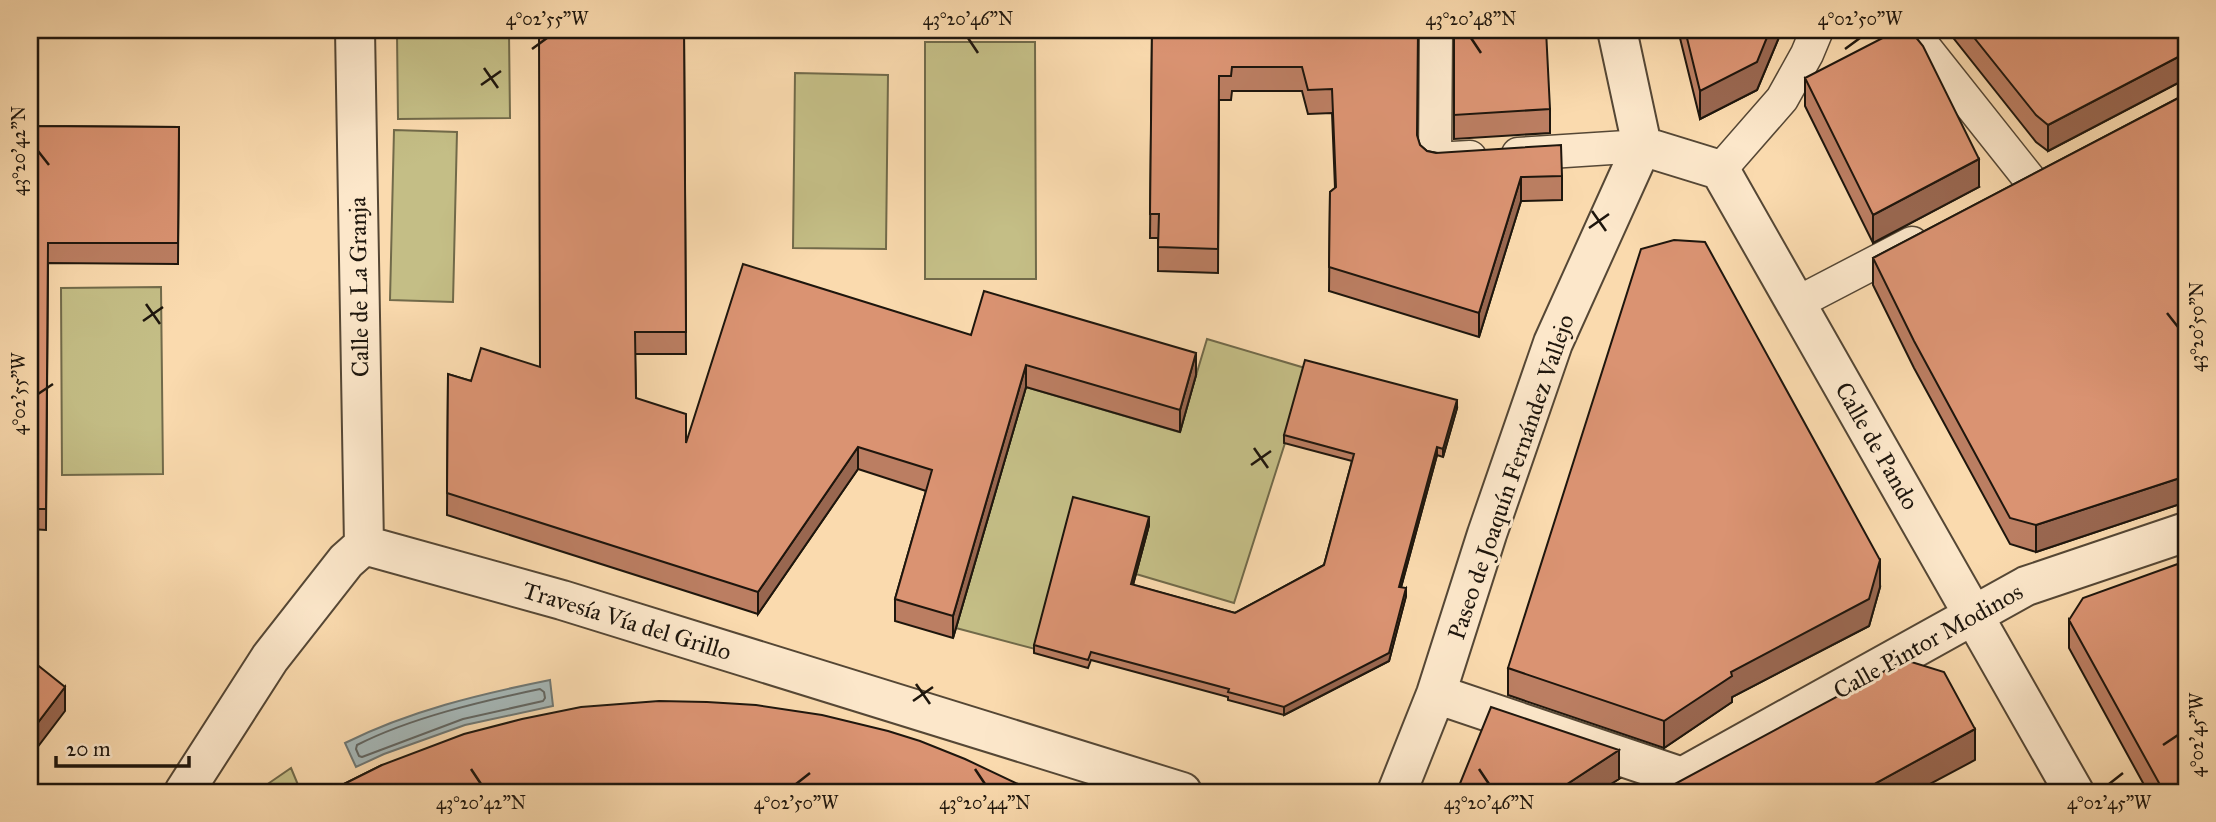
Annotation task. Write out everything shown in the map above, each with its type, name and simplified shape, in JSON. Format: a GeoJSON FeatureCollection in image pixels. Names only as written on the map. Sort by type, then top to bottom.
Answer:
{"type":"FeatureCollection","features":[{"type":"Feature","properties":{"kind":"street","name":"Calle de La Granja"},"geometry":{"type":"LineString","coordinates":[[355,30],[364,545]]}},
{"type":"Feature","properties":{"kind":"street"},"geometry":{"type":"LineString","coordinates":[[1436,30],[1434,159],[1642,146],[1720,170],[1782,99],[1817,30]]}},
{"type":"Feature","properties":{"kind":"street"},"geometry":{"type":"LineString","coordinates":[[1617,30],[1642,146]]}},
{"type":"Feature","properties":{"kind":"street"},"geometry":{"type":"LineString","coordinates":[[1911,30],[2030,181]]}},
{"type":"Feature","properties":{"kind":"street","name":"Paseo de Joaquín Fernández Vallejo"},"geometry":{"type":"LineString","coordinates":[[1396,792],[1436,694],[1487,534],[1553,343],[1642,146]]}},
{"type":"Feature","properties":{"kind":"street","name":"Calle de Pando"},"geometry":{"type":"LineString","coordinates":[[1720,170],[2074,792]]}},
{"type":"Feature","properties":{"kind":"street"},"geometry":{"type":"LineString","coordinates":[[1795,304],[1933,232]]}},
{"type":"Feature","properties":{"kind":"street","name":"Calle Pintor Modinos"},"geometry":{"type":"LineString","coordinates":[[1436,694],[1682,777],[2026,586],[2186,531]]}},
{"type":"Feature","properties":{"kind":"street"},"geometry":{"type":"LineString","coordinates":[[184,792],[271,658],[346,561],[364,545]]}},
{"type":"Feature","properties":{"kind":"street","name":"Travesía Vía del Grillo"},"geometry":{"type":"LineString","coordinates":[[364,545],[562,600],[1182,792]]}},
{"type":"Feature","properties":{"kind":"shaded area"},"geometry":{"type":"Polygon","coordinates":[[[509,33],[510,118],[398,119],[397,34],[509,33]]]}},
{"type":"Feature","properties":{"kind":"shaded area"},"geometry":{"type":"Polygon","coordinates":[[[925,42],[1035,42],[1036,279],[925,279],[925,42]]]}},
{"type":"Feature","properties":{"kind":"shaded area"},"geometry":{"type":"Polygon","coordinates":[[[795,73],[888,75],[886,249],[793,248],[795,73]]]}},
{"type":"Feature","properties":{"kind":"shaded area"},"geometry":{"type":"Polygon","coordinates":[[[394,130],[457,132],[453,302],[390,300],[394,130]]]}},
{"type":"Feature","properties":{"kind":"shaded area"},"geometry":{"type":"Polygon","coordinates":[[[161,287],[163,474],[62,475],[61,288],[161,287]]]}},
{"type":"Feature","properties":{"kind":"shaded area"},"geometry":{"type":"Polygon","coordinates":[[[1207,339],[1305,368],[1285,443],[1234,603],[1136,574],[1149,525],[1035,649],[956,628],[1026,387],[1179,432],[1207,339]]]}},
{"type":"Feature","properties":{"kind":"shaded area"},"geometry":{"type":"Polygon","coordinates":[[[291,768],[301,792],[256,792],[291,768]]]}},
{"type":"Feature","properties":{"kind":"water"},"geometry":{"type":"Polygon","coordinates":[[[550,680],[553,706],[465,725],[356,767],[345,743],[394,722],[445,705],[550,680]]]}},
{"type":"Feature","properties":{"kind":"building"},"geometry":{"type":"Polygon","coordinates":[[[539,30],[684,30],[686,332],[635,332],[636,398],[686,414],[686,443],[743,264],[971,335],[984,291],[1196,353],[1180,410],[1026,365],[953,616],[895,599],[932,470],[858,447],[758,592],[447,493],[448,374],[471,381],[481,348],[540,367],[539,30]]]}},
{"type":"Feature","properties":{"kind":"building"},"geometry":{"type":"Polygon","coordinates":[[[1152,30],[1418,30],[1417,135],[1420,145],[1427,151],[1436,153],[1561,145],[1562,176],[1521,177],[1479,313],[1329,267],[1330,192],[1336,187],[1332,89],[1308,90],[1302,67],[1232,67],[1231,76],[1219,76],[1218,249],[1158,247],[1159,214],[1150,214],[1152,30]]]}},
{"type":"Feature","properties":{"kind":"building"},"geometry":{"type":"Polygon","coordinates":[[[1454,30],[1546,30],[1550,109],[1454,115],[1454,30]]]}},
{"type":"Feature","properties":{"kind":"building"},"geometry":{"type":"Polygon","coordinates":[[[1685,30],[1770,30],[1757,62],[1700,91],[1685,30]]]}},
{"type":"Feature","properties":{"kind":"building"},"geometry":{"type":"Polygon","coordinates":[[[1898,30],[1910,30],[1923,46],[1979,159],[1873,215],[1805,78],[1898,30]]]}},
{"type":"Feature","properties":{"kind":"building"},"geometry":{"type":"Polygon","coordinates":[[[1968,30],[2186,30],[2186,55],[2048,125],[2036,115],[1968,30]]]}},
{"type":"Feature","properties":{"kind":"building"},"geometry":{"type":"Polygon","coordinates":[[[2186,94],[2186,476],[2036,525],[2010,518],[1914,341],[1873,258],[2186,94]]]}},
{"type":"Feature","properties":{"kind":"building"},"geometry":{"type":"Polygon","coordinates":[[[30,126],[179,127],[178,243],[48,243],[46,509],[30,509],[30,126]]]}},
{"type":"Feature","properties":{"kind":"building"},"geometry":{"type":"Polygon","coordinates":[[[1674,240],[1705,242],[1880,560],[1869,599],[1731,672],[1732,676],[1664,721],[1508,668],[1641,249],[1674,240]]]}},
{"type":"Feature","properties":{"kind":"building"},"geometry":{"type":"Polygon","coordinates":[[[1305,360],[1457,400],[1443,449],[1437,447],[1399,587],[1406,588],[1389,653],[1284,707],[1228,692],[1229,689],[1091,652],[1088,660],[1034,645],[1073,497],[1149,517],[1131,584],[1235,613],[1324,565],[1354,454],[1284,435],[1305,360]]]}},
{"type":"Feature","properties":{"kind":"building"},"geometry":{"type":"Polygon","coordinates":[[[2186,561],[2186,792],[2164,792],[2069,620],[2083,598],[2186,561]]]}},
{"type":"Feature","properties":{"kind":"building"},"geometry":{"type":"Polygon","coordinates":[[[30,659],[65,687],[30,733],[30,659]]]}},
{"type":"Feature","properties":{"kind":"building"},"geometry":{"type":"Polygon","coordinates":[[[1905,660],[1944,672],[1975,729],[1876,783],[1882,792],[1660,792],[1905,660]]]}},
{"type":"Feature","properties":{"kind":"building"},"geometry":{"type":"Polygon","coordinates":[[[659,701],[756,705],[822,715],[888,731],[965,759],[1032,792],[769,792],[719,786],[659,786],[558,792],[328,792],[382,765],[464,734],[581,707],[659,701]]]}},
{"type":"Feature","properties":{"kind":"building"},"geometry":{"type":"Polygon","coordinates":[[[1491,707],[1619,750],[1555,792],[1475,792],[1459,786],[1491,707]]]}}]}
